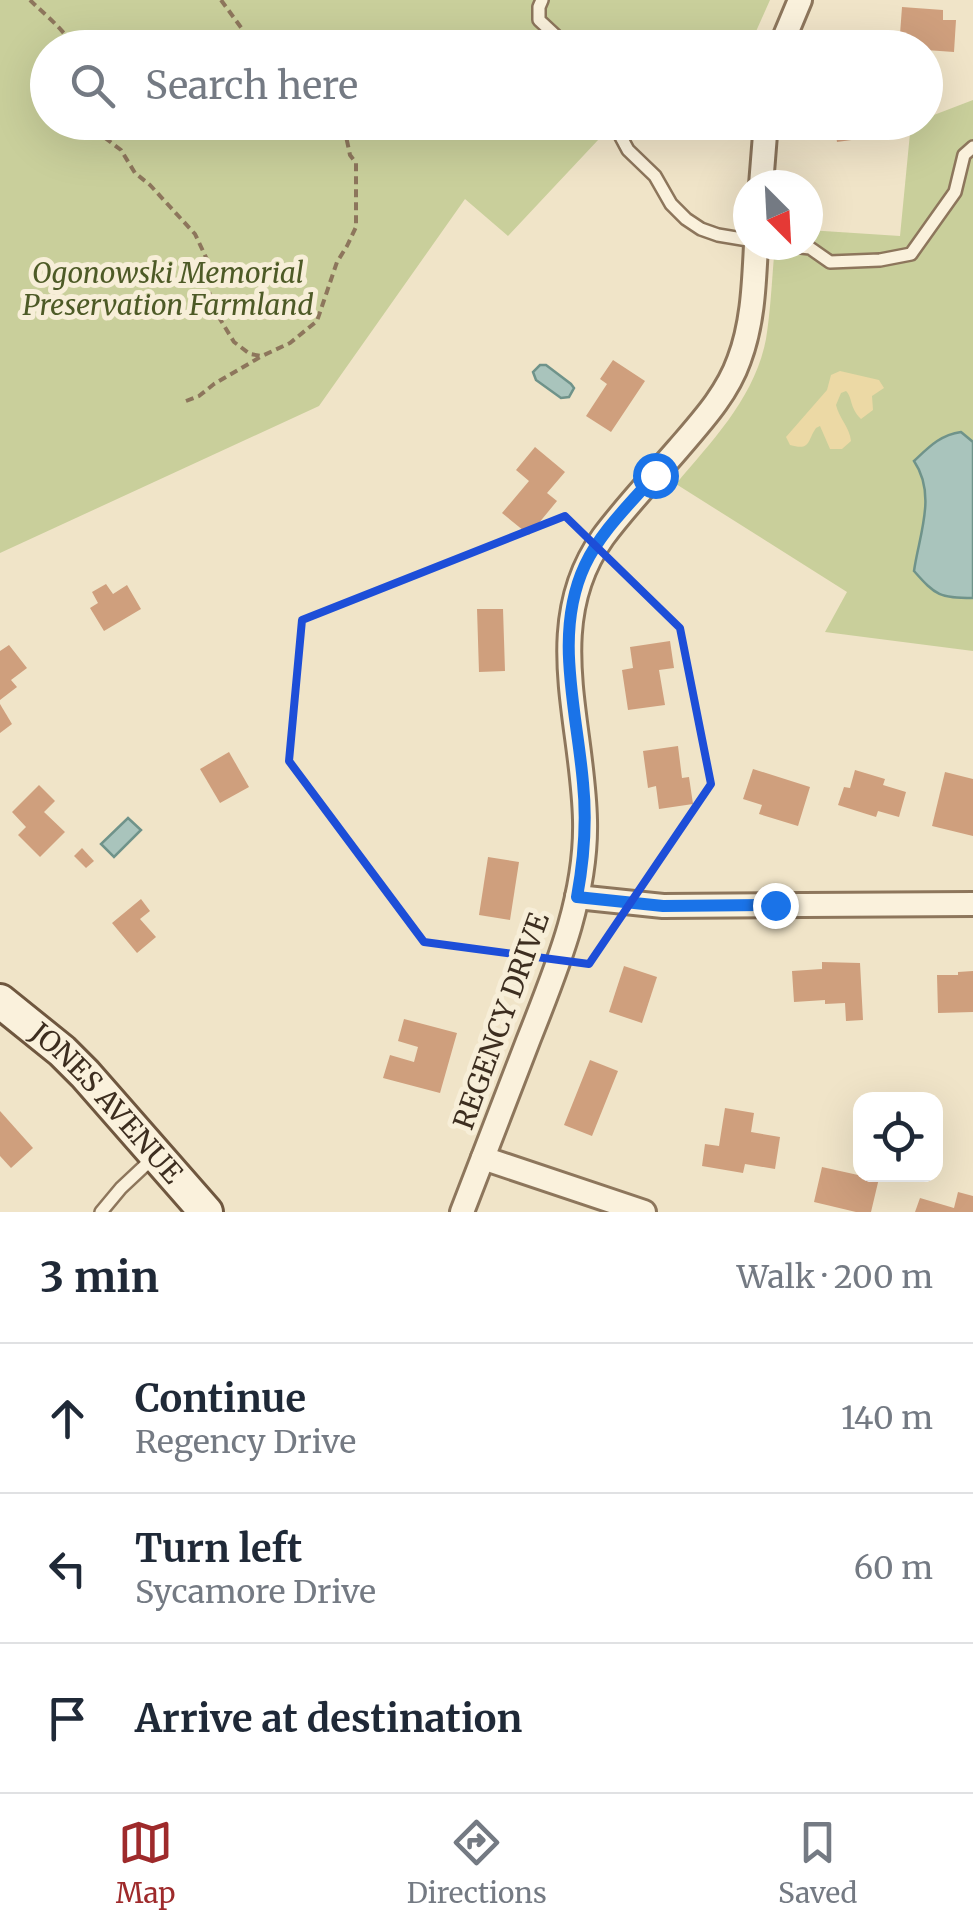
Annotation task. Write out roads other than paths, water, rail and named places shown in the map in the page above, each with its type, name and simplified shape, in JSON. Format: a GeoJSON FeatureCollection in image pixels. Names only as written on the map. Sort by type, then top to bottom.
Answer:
{"type":"FeatureCollection","features":[{"type":"Feature","properties":{"kind":"street"},"geometry":{"type":"LineString","coordinates":[[788,30],[800,0]]}},
{"type":"Feature","properties":{"kind":"street"},"geometry":{"type":"LineString","coordinates":[[762,170],[765,140]]}},
{"type":"Feature","properties":{"kind":"street","name":"REGENCY DRIVE"},"geometry":{"type":"LineString","coordinates":[[462,1212],[556,969],[584,860],[584,784],[569,656],[569,620],[577,585],[592,552],[711,410],[732,377],[750,315],[755,260]]}},
{"type":"Feature","properties":{"kind":"street"},"geometry":{"type":"LineString","coordinates":[[577,897],[663,906],[973,904]]}},
{"type":"Feature","properties":{"kind":"street","name":"JONES AVENUE"},"geometry":{"type":"LineString","coordinates":[[0,1001],[73,1062],[206,1212]]}},
{"type":"Feature","properties":{"kind":"street"},"geometry":{"type":"LineString","coordinates":[[482,1158],[644,1212]]}},
{"type":"Feature","properties":{"kind":"lane"},"geometry":{"type":"LineString","coordinates":[[542,0],[539,20],[550,30]]}},
{"type":"Feature","properties":{"kind":"lane"},"geometry":{"type":"LineString","coordinates":[[622,140],[686,219],[701,229],[733,238]]}},
{"type":"Feature","properties":{"kind":"lane"},"geometry":{"type":"LineString","coordinates":[[823,257],[830,262],[911,254],[955,192],[964,155],[973,147]]}},
{"type":"Feature","properties":{"kind":"lane"},"geometry":{"type":"LineString","coordinates":[[100,1212],[156,1155]]}},
{"type":"Feature","properties":{"kind":"water"},"geometry":{"type":"Polygon","coordinates":[[[546,365],[571,384],[574,388],[569,397],[561,398],[536,380],[533,372],[546,365]]]}},
{"type":"Feature","properties":{"kind":"water"},"geometry":{"type":"Polygon","coordinates":[[[961,432],[973,442],[973,598],[939,594],[914,571],[925,501],[921,474],[914,461],[941,439],[961,432]]]}},
{"type":"Feature","properties":{"kind":"water"},"geometry":{"type":"Polygon","coordinates":[[[128,818],[141,830],[114,857],[101,844],[128,818]]]}},
{"type":"Feature","properties":{"kind":"park label","name":"Ogonowski Memorial Preservation Farmland"},"geometry":{"type":"Point","coordinates":[168,289]}}]}
